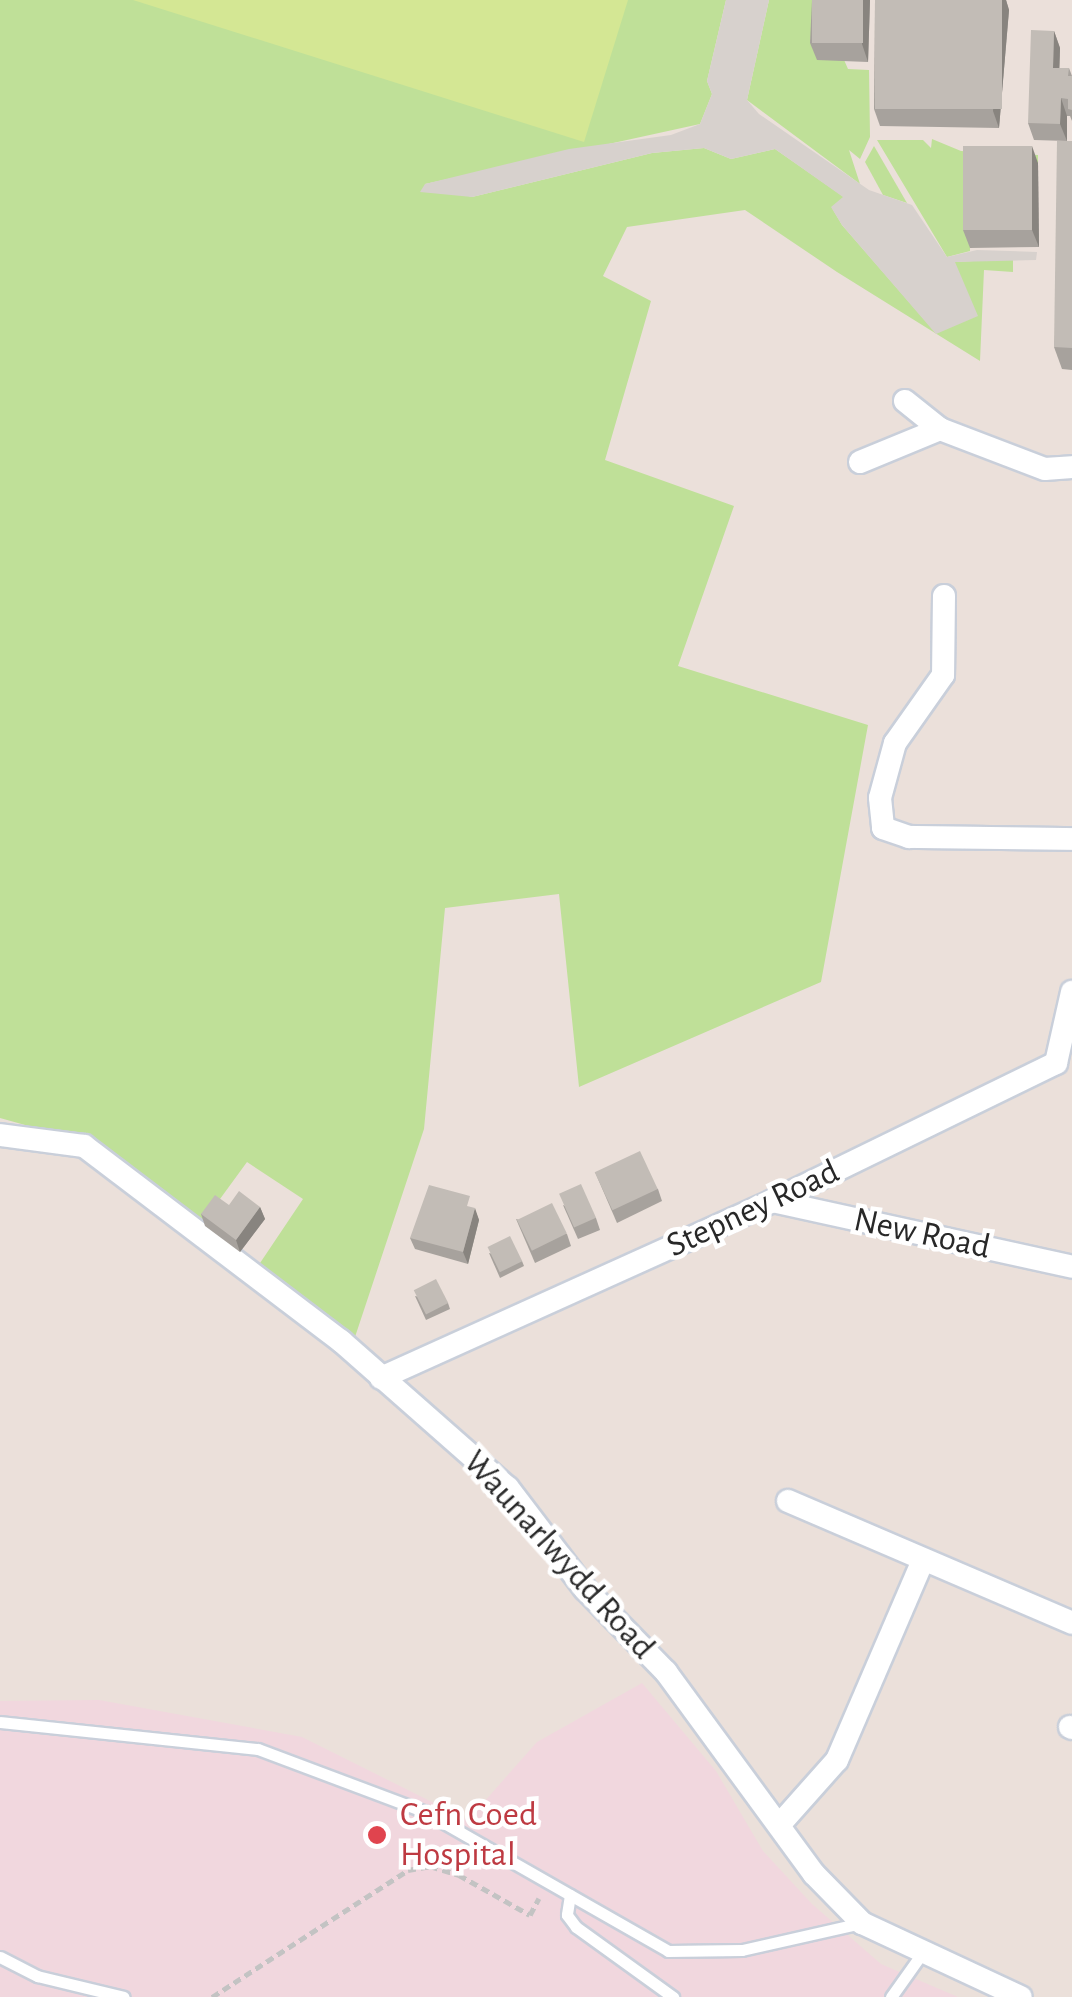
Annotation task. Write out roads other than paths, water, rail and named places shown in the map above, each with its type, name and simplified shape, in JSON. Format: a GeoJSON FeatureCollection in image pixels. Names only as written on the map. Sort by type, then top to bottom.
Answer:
{"type":"FeatureCollection","features":[{"type":"Feature","properties":{"kind":"street"},"geometry":{"type":"LineString","coordinates":[[905,401],[940,429],[1045,469],[1072,467]]}},
{"type":"Feature","properties":{"kind":"street"},"geometry":{"type":"LineString","coordinates":[[860,462],[940,429]]}},
{"type":"Feature","properties":{"kind":"street"},"geometry":{"type":"LineString","coordinates":[[944,596],[943,676],[895,743],[880,798],[883,828],[909,837],[1072,839]]}},
{"type":"Feature","properties":{"kind":"street","name":"Stepney Road"},"geometry":{"type":"LineString","coordinates":[[381,1378],[1064,1066],[1072,992]]}},
{"type":"Feature","properties":{"kind":"street","name":"Waunarlwydd Road"},"geometry":{"type":"LineString","coordinates":[[0,1135],[84,1146],[381,1378],[508,1488],[585,1590],[666,1672],[781,1823],[814,1874],[862,1922],[1021,1997]]}},
{"type":"Feature","properties":{"kind":"street","name":"New Road"},"geometry":{"type":"LineString","coordinates":[[773,1201],[1072,1267]]}},
{"type":"Feature","properties":{"kind":"street"},"geometry":{"type":"LineString","coordinates":[[788,1501],[922,1563],[1072,1624]]}},
{"type":"Feature","properties":{"kind":"street"},"geometry":{"type":"LineString","coordinates":[[781,1823],[836,1760],[922,1563]]}},
{"type":"Feature","properties":{"kind":"lane"},"geometry":{"type":"LineString","coordinates":[[0,1722],[258,1750],[423,1811],[668,1951],[742,1950],[862,1922]]}},
{"type":"Feature","properties":{"kind":"lane"},"geometry":{"type":"LineString","coordinates":[[570,1895],[567,1915],[576,1927],[673,1997]]}},
{"type":"Feature","properties":{"kind":"lane"},"geometry":{"type":"LineString","coordinates":[[892,1997],[923,1952]]}},
{"type":"Feature","properties":{"kind":"lane"},"geometry":{"type":"LineString","coordinates":[[0,1956],[38,1976],[124,1997]]}},
{"type":"Feature","properties":{"kind":"place","name":"Cefn Coed Hospital"},"geometry":{"type":"Point","coordinates":[377,1835]}}]}
